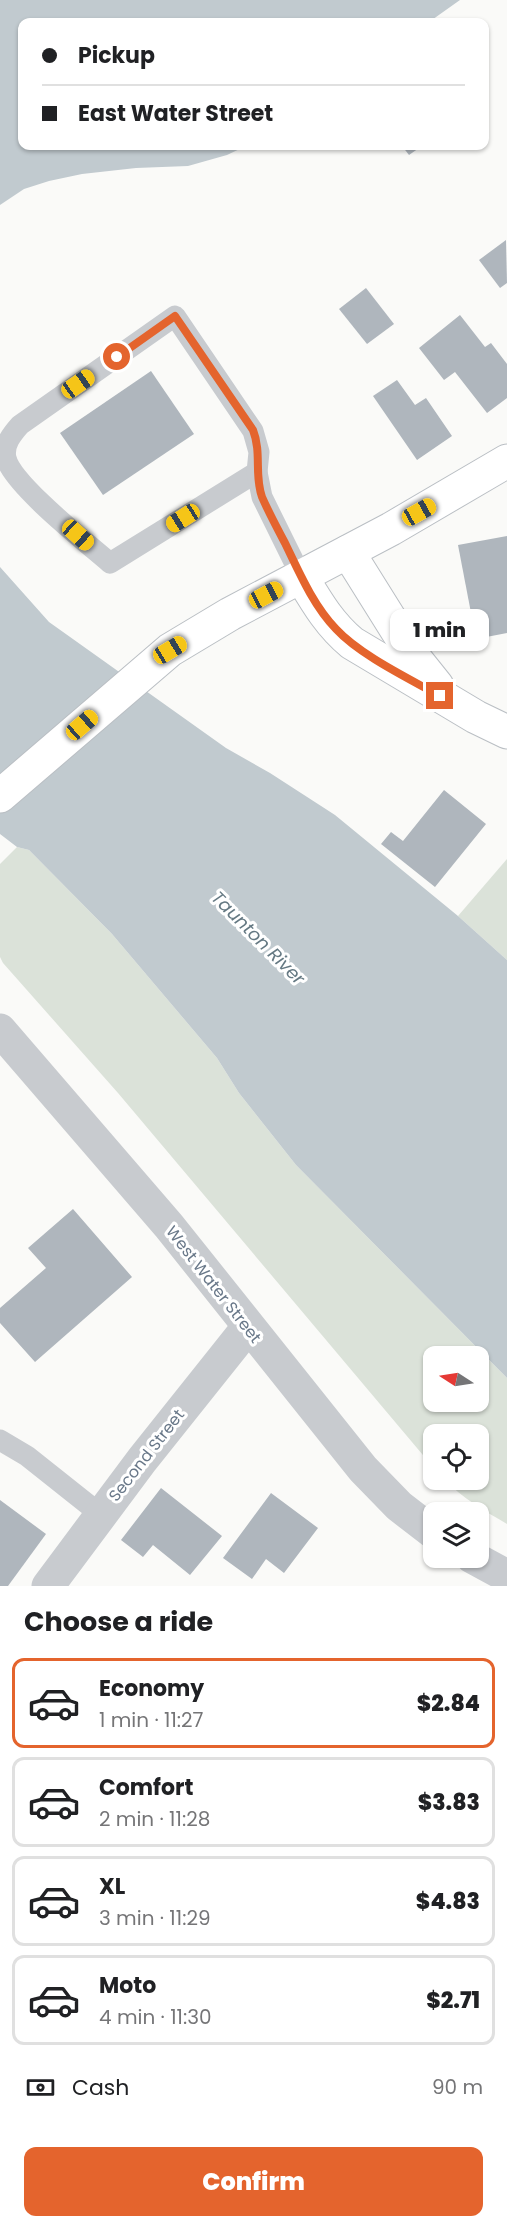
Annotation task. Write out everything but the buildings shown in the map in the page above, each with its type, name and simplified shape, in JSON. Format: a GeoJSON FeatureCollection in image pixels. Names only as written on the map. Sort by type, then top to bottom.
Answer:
{"type":"FeatureCollection","features":[{"type":"Feature","properties":{"kind":"main road"},"geometry":{"type":"LineString","coordinates":[[0,796],[170,650],[220,619],[348,552],[507,461]]}},
{"type":"Feature","properties":{"kind":"main road"},"geometry":{"type":"LineString","coordinates":[[348,552],[426,675],[458,706]]}},
{"type":"Feature","properties":{"kind":"main road"},"geometry":{"type":"LineString","coordinates":[[301,576],[324,614],[344,637],[369,655],[507,732]]}},
{"type":"Feature","properties":{"kind":"street","name":"West Water Street"},"geometry":{"type":"LineString","coordinates":[[1,1035],[169,1226],[363,1469],[399,1506],[423,1525]]}},
{"type":"Feature","properties":{"kind":"street","name":"Second Street"},"geometry":{"type":"LineString","coordinates":[[48,1586],[100,1514],[248,1327]]}},
{"type":"Feature","properties":{"kind":"street"},"geometry":{"type":"LineString","coordinates":[[489,1566],[507,1576]]}},
{"type":"Feature","properties":{"kind":"lane"},"geometry":{"type":"LineString","coordinates":[[257,472],[110,563],[20,482],[6,458],[6,447],[12,434],[20,425],[175,316],[253,430],[259,452],[257,472],[262,498],[301,576]]}},
{"type":"Feature","properties":{"kind":"lane"},"geometry":{"type":"LineString","coordinates":[[0,1440],[27,1456],[100,1514]]}},
{"type":"Feature","properties":{"kind":"shaded area"},"geometry":{"type":"Polygon","coordinates":[[[17,847],[29,850],[112,934],[217,1058],[239,1093],[296,1165],[475,1346],[423,1346],[423,1412],[489,1412],[489,1360],[507,1378],[507,1524],[489,1513],[489,1502],[472,1502],[456,1490],[489,1490],[489,1424],[423,1424],[423,1455],[118,1093],[0,957],[0,864],[17,847]]]}},
{"type":"Feature","properties":{"kind":"shaded area"},"geometry":{"type":"Polygon","coordinates":[[[507,859],[507,960],[458,916],[507,859]]]}},
{"type":"Feature","properties":{"kind":"water"},"geometry":{"type":"Polygon","coordinates":[[[0,0],[460,0],[435,18],[18,18],[18,150],[238,150],[188,166],[136,168],[82,174],[49,181],[24,189],[0,205],[0,0]]]}},
{"type":"Feature","properties":{"kind":"water","name":"Taunton River"},"geometry":{"type":"Polygon","coordinates":[[[0,567],[49,622],[226,748],[335,815],[458,916],[507,960],[507,1378],[489,1360],[489,1346],[475,1346],[296,1165],[239,1093],[217,1058],[112,934],[29,850],[17,847],[0,834],[0,567]]]}},
{"type":"Feature","properties":{"kind":"route"},"geometry":{"type":"LineString","coordinates":[[117,357],[175,316],[253,430],[259,452],[257,472],[262,498],[301,576],[324,614],[336,630],[352,643],[440,696]]}}]}
